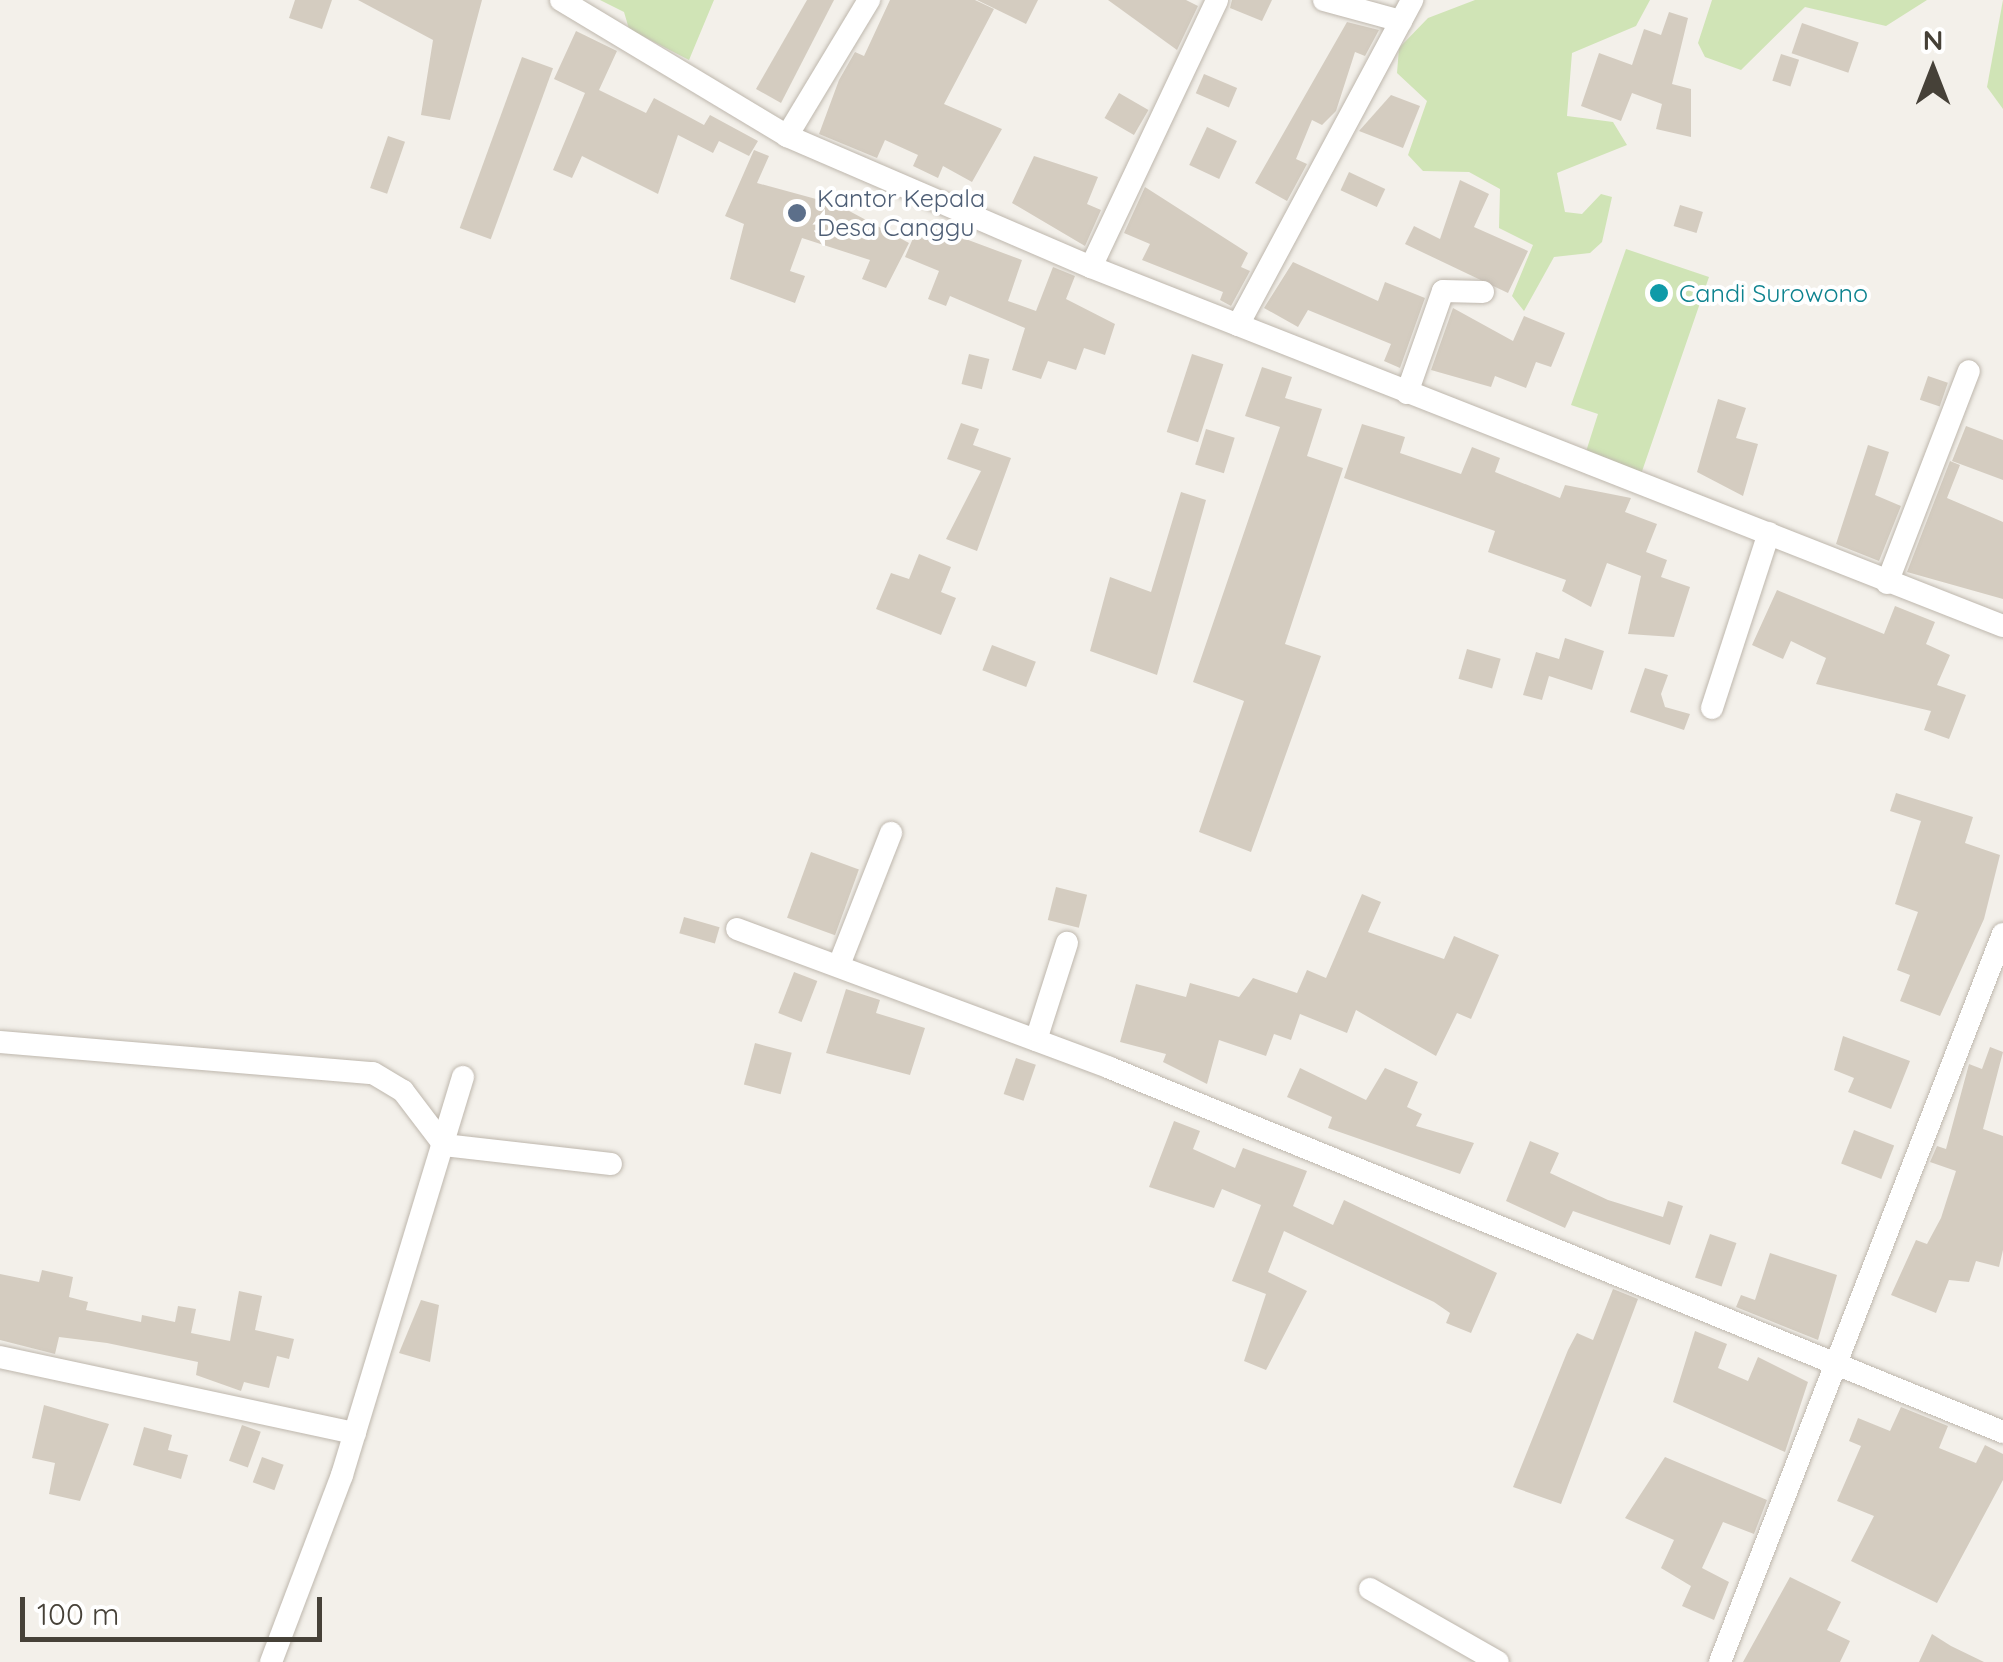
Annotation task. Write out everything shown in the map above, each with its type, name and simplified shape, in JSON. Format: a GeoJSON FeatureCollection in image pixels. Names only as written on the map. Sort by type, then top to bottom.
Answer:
{"type":"FeatureCollection","features":[{"type":"Feature","properties":{"kind":"street"},"geometry":{"type":"LineString","coordinates":[[561,0],[788,136],[1092,267],[2003,626]]}},
{"type":"Feature","properties":{"kind":"street"},"geometry":{"type":"LineString","coordinates":[[788,136],[870,0]]}},
{"type":"Feature","properties":{"kind":"street"},"geometry":{"type":"LineString","coordinates":[[1092,267],[1217,0]]}},
{"type":"Feature","properties":{"kind":"street"},"geometry":{"type":"LineString","coordinates":[[1324,0],[1401,22]]}},
{"type":"Feature","properties":{"kind":"street"},"geometry":{"type":"LineString","coordinates":[[1238,325],[1412,0]]}},
{"type":"Feature","properties":{"kind":"street"},"geometry":{"type":"LineString","coordinates":[[1407,392],[1442,291],[1483,292]]}},
{"type":"Feature","properties":{"kind":"street"},"geometry":{"type":"LineString","coordinates":[[1887,583],[1970,372]]}},
{"type":"Feature","properties":{"kind":"street"},"geometry":{"type":"LineString","coordinates":[[1712,708],[1768,533]]}},
{"type":"Feature","properties":{"kind":"street"},"geometry":{"type":"LineString","coordinates":[[840,965],[890,833]]}},
{"type":"Feature","properties":{"kind":"street"},"geometry":{"type":"LineString","coordinates":[[737,929],[1036,1040],[2003,1432]]}},
{"type":"Feature","properties":{"kind":"street"},"geometry":{"type":"LineString","coordinates":[[1720,1662],[2003,934]]}},
{"type":"Feature","properties":{"kind":"street"},"geometry":{"type":"LineString","coordinates":[[1036,1040],[1067,942]]}},
{"type":"Feature","properties":{"kind":"street"},"geometry":{"type":"LineString","coordinates":[[0,1042],[373,1074],[403,1091],[444,1145],[611,1164]]}},
{"type":"Feature","properties":{"kind":"street"},"geometry":{"type":"LineString","coordinates":[[271,1662],[354,1433],[463,1078]]}},
{"type":"Feature","properties":{"kind":"street"},"geometry":{"type":"LineString","coordinates":[[0,1356],[354,1433]]}},
{"type":"Feature","properties":{"kind":"street"},"geometry":{"type":"LineString","coordinates":[[1370,1589],[1498,1662]]}},
{"type":"Feature","properties":{"kind":"green space"},"geometry":{"type":"Polygon","coordinates":[[[600,0],[714,0],[689,60],[629,29],[624,12],[600,0]]]}},
{"type":"Feature","properties":{"kind":"green space"},"geometry":{"type":"Polygon","coordinates":[[[1475,0],[1650,0],[1636,26],[1572,53],[1567,116],[1613,122],[1627,145],[1557,173],[1565,212],[1582,214],[1601,194],[1612,197],[1602,242],[1590,253],[1554,257],[1524,311],[1512,296],[1533,245],[1499,228],[1500,189],[1469,172],[1423,171],[1408,155],[1427,101],[1397,73],[1399,48],[1428,18],[1475,0]]]}},
{"type":"Feature","properties":{"kind":"green space"},"geometry":{"type":"Polygon","coordinates":[[[1712,0],[1927,0],[1886,26],[1805,7],[1741,70],[1705,57],[1698,43],[1712,0]]]}},
{"type":"Feature","properties":{"kind":"green space"},"geometry":{"type":"Polygon","coordinates":[[[2003,0],[2003,109],[1987,87],[2003,0]]]}},
{"type":"Feature","properties":{"kind":"green space"},"geometry":{"type":"Polygon","coordinates":[[[1626,249],[1709,277],[1639,480],[1583,461],[1598,414],[1571,405],[1626,249]]]}},
{"type":"Feature","properties":{"kind":"building"},"geometry":{"type":"Polygon","coordinates":[[[295,0],[332,0],[322,29],[289,18],[295,0]]]}},
{"type":"Feature","properties":{"kind":"building"},"geometry":{"type":"Polygon","coordinates":[[[358,0],[482,0],[450,120],[421,115],[433,40],[358,0]]]}},
{"type":"Feature","properties":{"kind":"building"},"geometry":{"type":"Polygon","coordinates":[[[807,0],[834,0],[781,103],[756,89],[807,0]]]}},
{"type":"Feature","properties":{"kind":"building"},"geometry":{"type":"Polygon","coordinates":[[[890,0],[975,0],[994,9],[944,104],[1002,129],[972,182],[943,166],[938,178],[913,166],[918,155],[885,140],[877,158],[819,134],[839,80],[855,52],[864,56],[890,0]]]}},
{"type":"Feature","properties":{"kind":"building"},"geometry":{"type":"Polygon","coordinates":[[[977,0],[1038,0],[1026,24],[977,0]]]}},
{"type":"Feature","properties":{"kind":"building"},"geometry":{"type":"Polygon","coordinates":[[[1108,0],[1186,0],[1198,6],[1177,50],[1108,0]]]}},
{"type":"Feature","properties":{"kind":"building"},"geometry":{"type":"Polygon","coordinates":[[[1232,0],[1272,0],[1262,21],[1230,8],[1232,0]]]}},
{"type":"Feature","properties":{"kind":"building"},"geometry":{"type":"Polygon","coordinates":[[[1669,12],[1688,18],[1672,84],[1691,89],[1691,137],[1656,129],[1662,104],[1632,93],[1621,121],[1581,106],[1599,53],[1632,65],[1644,29],[1661,35],[1669,12]]]}},
{"type":"Feature","properties":{"kind":"building"},"geometry":{"type":"Polygon","coordinates":[[[1347,22],[1379,30],[1365,56],[1355,52],[1336,111],[1322,125],[1312,120],[1296,159],[1307,164],[1287,201],[1255,183],[1347,22]]]}},
{"type":"Feature","properties":{"kind":"building"},"geometry":{"type":"Polygon","coordinates":[[[1802,23],[1859,43],[1848,73],[1792,53],[1802,23]]]}},
{"type":"Feature","properties":{"kind":"building"},"geometry":{"type":"Polygon","coordinates":[[[576,31],[617,51],[599,90],[646,113],[654,98],[704,125],[710,115],[758,141],[749,156],[719,141],[713,153],[678,135],[658,194],[582,156],[572,178],[553,170],[585,93],[554,79],[576,31]]]}},
{"type":"Feature","properties":{"kind":"building"},"geometry":{"type":"Polygon","coordinates":[[[1781,54],[1799,60],[1790,87],[1772,81],[1781,54]]]}},
{"type":"Feature","properties":{"kind":"building"},"geometry":{"type":"Polygon","coordinates":[[[522,57],[553,68],[491,239],[460,228],[522,57]]]}},
{"type":"Feature","properties":{"kind":"building"},"geometry":{"type":"Polygon","coordinates":[[[1204,74],[1237,88],[1229,107],[1196,93],[1204,74]]]}},
{"type":"Feature","properties":{"kind":"building"},"geometry":{"type":"Polygon","coordinates":[[[1119,93],[1148,110],[1134,135],[1104,118],[1119,93]]]}},
{"type":"Feature","properties":{"kind":"building"},"geometry":{"type":"Polygon","coordinates":[[[1391,95],[1420,106],[1403,148],[1359,131],[1391,95]]]}},
{"type":"Feature","properties":{"kind":"building"},"geometry":{"type":"Polygon","coordinates":[[[1207,127],[1237,141],[1219,179],[1189,165],[1207,127]]]}},
{"type":"Feature","properties":{"kind":"building"},"geometry":{"type":"Polygon","coordinates":[[[388,136],[405,142],[387,194],[370,188],[388,136]]]}},
{"type":"Feature","properties":{"kind":"building"},"geometry":{"type":"Polygon","coordinates":[[[754,150],[769,156],[757,183],[838,205],[909,243],[886,288],[862,279],[870,260],[802,238],[790,271],[805,276],[795,303],[730,279],[744,224],[725,216],[754,150]]]}},
{"type":"Feature","properties":{"kind":"building"},"geometry":{"type":"Polygon","coordinates":[[[1034,156],[1098,177],[1087,204],[1101,210],[1085,246],[1012,203],[1034,156]]]}},
{"type":"Feature","properties":{"kind":"building"},"geometry":{"type":"Polygon","coordinates":[[[1349,172],[1385,189],[1377,207],[1341,190],[1349,172]]]}},
{"type":"Feature","properties":{"kind":"building"},"geometry":{"type":"Polygon","coordinates":[[[1460,180],[1489,194],[1474,227],[1528,251],[1508,293],[1405,244],[1414,226],[1440,239],[1460,180]]]}},
{"type":"Feature","properties":{"kind":"building"},"geometry":{"type":"Polygon","coordinates":[[[1145,187],[1248,253],[1241,267],[1250,271],[1231,306],[1220,300],[1223,292],[1142,260],[1150,244],[1124,233],[1145,187]]]}},
{"type":"Feature","properties":{"kind":"building"},"geometry":{"type":"Polygon","coordinates":[[[1680,205],[1703,212],[1697,233],[1674,226],[1680,205]]]}},
{"type":"Feature","properties":{"kind":"building"},"geometry":{"type":"Polygon","coordinates":[[[920,222],[1022,260],[1008,301],[1036,311],[1053,267],[1075,276],[1066,299],[1115,324],[1105,355],[1084,348],[1076,370],[1048,361],[1041,379],[1012,370],[1025,328],[950,296],[946,306],[928,299],[939,271],[905,257],[920,222]]]}},
{"type":"Feature","properties":{"kind":"building"},"geometry":{"type":"Polygon","coordinates":[[[1293,262],[1378,301],[1385,282],[1425,298],[1400,368],[1384,361],[1391,344],[1308,310],[1298,327],[1264,308],[1293,262]]]}},
{"type":"Feature","properties":{"kind":"building"},"geometry":{"type":"Polygon","coordinates":[[[1453,308],[1513,341],[1524,316],[1565,333],[1551,367],[1536,362],[1526,388],[1495,376],[1491,387],[1431,370],[1453,308]]]}},
{"type":"Feature","properties":{"kind":"building"},"geometry":{"type":"Polygon","coordinates":[[[969,354],[989,359],[982,389],[962,384],[969,354]]]}},
{"type":"Feature","properties":{"kind":"building"},"geometry":{"type":"Polygon","coordinates":[[[1192,354],[1223,364],[1198,442],[1167,432],[1192,354]]]}},
{"type":"Feature","properties":{"kind":"building"},"geometry":{"type":"Polygon","coordinates":[[[1262,367],[1292,377],[1285,398],[1322,409],[1307,456],[1343,468],[1285,644],[1321,656],[1251,852],[1199,832],[1244,701],[1193,682],[1280,427],[1245,416],[1262,367]]]}},
{"type":"Feature","properties":{"kind":"building"},"geometry":{"type":"Polygon","coordinates":[[[1928,376],[1948,383],[1940,406],[1920,400],[1928,376]]]}},
{"type":"Feature","properties":{"kind":"building"},"geometry":{"type":"Polygon","coordinates":[[[1718,399],[1746,408],[1736,438],[1758,444],[1743,496],[1697,472],[1718,399]]]}},
{"type":"Feature","properties":{"kind":"building"},"geometry":{"type":"Polygon","coordinates":[[[961,423],[979,429],[973,445],[1011,458],[977,551],[946,539],[981,471],[947,459],[961,423]]]}},
{"type":"Feature","properties":{"kind":"building"},"geometry":{"type":"Polygon","coordinates":[[[1362,424],[1405,437],[1400,453],[1461,474],[1472,447],[1500,458],[1495,472],[1560,498],[1565,485],[1631,498],[1625,512],[1657,524],[1646,552],[1667,560],[1661,577],[1690,587],[1674,637],[1628,634],[1641,576],[1607,563],[1591,607],[1562,591],[1566,580],[1488,552],[1495,531],[1344,478],[1362,424]]]}},
{"type":"Feature","properties":{"kind":"building"},"geometry":{"type":"Polygon","coordinates":[[[1966,426],[2003,440],[2003,480],[1952,461],[1966,426]]]}},
{"type":"Feature","properties":{"kind":"building"},"geometry":{"type":"Polygon","coordinates":[[[1206,429],[1235,438],[1224,473],[1195,464],[1206,429]]]}},
{"type":"Feature","properties":{"kind":"building"},"geometry":{"type":"Polygon","coordinates":[[[1868,445],[1889,452],[1875,495],[1901,506],[1879,561],[1836,544],[1868,445]]]}},
{"type":"Feature","properties":{"kind":"building"},"geometry":{"type":"Polygon","coordinates":[[[1950,461],[1960,465],[1947,498],[2003,522],[2003,599],[1907,572],[1950,461]]]}},
{"type":"Feature","properties":{"kind":"building"},"geometry":{"type":"Polygon","coordinates":[[[1181,492],[1206,500],[1157,675],[1090,651],[1110,577],[1151,592],[1181,492]]]}},
{"type":"Feature","properties":{"kind":"building"},"geometry":{"type":"Polygon","coordinates":[[[919,554],[951,567],[941,592],[956,598],[941,635],[876,609],[891,573],[909,579],[919,554]]]}},
{"type":"Feature","properties":{"kind":"building"},"geometry":{"type":"Polygon","coordinates":[[[1777,590],[1884,634],[1895,606],[1935,622],[1926,644],[1950,655],[1937,685],[1966,695],[1949,739],[1924,730],[1931,711],[1816,684],[1826,658],[1791,641],[1783,659],[1752,645],[1777,590]]]}},
{"type":"Feature","properties":{"kind":"building"},"geometry":{"type":"Polygon","coordinates":[[[1565,638],[1604,651],[1592,690],[1549,676],[1542,700],[1523,695],[1536,652],[1559,659],[1565,638]]]}},
{"type":"Feature","properties":{"kind":"building"},"geometry":{"type":"Polygon","coordinates":[[[992,645],[1036,662],[1026,687],[982,670],[992,645]]]}},
{"type":"Feature","properties":{"kind":"building"},"geometry":{"type":"Polygon","coordinates":[[[1467,649],[1501,659],[1492,688],[1458,679],[1467,649]]]}},
{"type":"Feature","properties":{"kind":"building"},"geometry":{"type":"Polygon","coordinates":[[[1645,668],[1668,675],[1661,694],[1665,707],[1690,714],[1684,730],[1630,712],[1645,668]]]}},
{"type":"Feature","properties":{"kind":"building"},"geometry":{"type":"Polygon","coordinates":[[[1896,793],[1973,817],[1965,843],[2000,855],[1984,919],[1940,1016],[1900,1001],[1910,975],[1897,970],[1918,912],[1895,904],[1921,821],[1890,811],[1896,793]]]}},
{"type":"Feature","properties":{"kind":"building"},"geometry":{"type":"Polygon","coordinates":[[[811,852],[859,869],[835,935],[787,918],[811,852]]]}},
{"type":"Feature","properties":{"kind":"building"},"geometry":{"type":"Polygon","coordinates":[[[1056,887],[1087,895],[1079,928],[1048,920],[1056,887]]]}},
{"type":"Feature","properties":{"kind":"building"},"geometry":{"type":"Polygon","coordinates":[[[1362,894],[1381,902],[1368,932],[1444,959],[1454,936],[1499,955],[1471,1019],[1457,1013],[1436,1056],[1356,1010],[1347,1033],[1300,1014],[1291,1040],[1274,1034],[1266,1056],[1219,1040],[1207,1084],[1163,1062],[1166,1054],[1120,1042],[1136,984],[1186,997],[1190,983],[1239,997],[1253,978],[1297,993],[1307,970],[1326,978],[1362,894]]]}},
{"type":"Feature","properties":{"kind":"building"},"geometry":{"type":"Polygon","coordinates":[[[684,917],[720,927],[715,944],[679,933],[684,917]]]}},
{"type":"Feature","properties":{"kind":"building"},"geometry":{"type":"Polygon","coordinates":[[[794,972],[817,981],[802,1022],[778,1013],[794,972]]]}},
{"type":"Feature","properties":{"kind":"building"},"geometry":{"type":"Polygon","coordinates":[[[846,989],[880,1000],[876,1013],[925,1028],[910,1075],[826,1053],[846,989]]]}},
{"type":"Feature","properties":{"kind":"building"},"geometry":{"type":"Polygon","coordinates":[[[1843,1036],[1910,1061],[1891,1109],[1848,1092],[1854,1078],[1834,1070],[1843,1036]]]}},
{"type":"Feature","properties":{"kind":"building"},"geometry":{"type":"Polygon","coordinates":[[[755,1043],[792,1053],[781,1094],[744,1085],[755,1043]]]}},
{"type":"Feature","properties":{"kind":"building"},"geometry":{"type":"Polygon","coordinates":[[[1990,1047],[2003,1052],[1983,1129],[2003,1136],[2003,1250],[1999,1267],[1976,1261],[1969,1282],[1949,1280],[1936,1313],[1891,1295],[1916,1240],[1927,1244],[1941,1218],[1956,1171],[1930,1162],[1937,1146],[1946,1149],[1969,1064],[1982,1069],[1990,1047]]]}},
{"type":"Feature","properties":{"kind":"building"},"geometry":{"type":"Polygon","coordinates":[[[1016,1058],[1036,1065],[1023,1101],[1004,1094],[1016,1058]]]}},
{"type":"Feature","properties":{"kind":"building"},"geometry":{"type":"Polygon","coordinates":[[[1300,1068],[1366,1100],[1385,1068],[1418,1082],[1407,1107],[1422,1114],[1416,1126],[1474,1143],[1460,1174],[1328,1128],[1332,1117],[1287,1097],[1300,1068]]]}},
{"type":"Feature","properties":{"kind":"building"},"geometry":{"type":"Polygon","coordinates":[[[1174,1121],[1200,1131],[1193,1149],[1235,1168],[1243,1148],[1307,1171],[1293,1206],[1333,1225],[1344,1200],[1497,1273],[1471,1333],[1446,1323],[1450,1313],[1434,1302],[1284,1231],[1268,1272],[1307,1291],[1266,1370],[1244,1361],[1266,1294],[1232,1281],[1261,1205],[1222,1189],[1214,1208],[1149,1187],[1174,1121]]]}},
{"type":"Feature","properties":{"kind":"building"},"geometry":{"type":"Polygon","coordinates":[[[1854,1130],[1894,1145],[1881,1179],[1841,1164],[1854,1130]]]}},
{"type":"Feature","properties":{"kind":"building"},"geometry":{"type":"Polygon","coordinates":[[[1530,1141],[1559,1153],[1550,1173],[1608,1200],[1663,1217],[1668,1201],[1683,1206],[1670,1245],[1573,1211],[1565,1228],[1506,1201],[1530,1141]]]}},
{"type":"Feature","properties":{"kind":"building"},"geometry":{"type":"Polygon","coordinates":[[[1710,1234],[1736,1243],[1721,1287],[1695,1277],[1710,1234]]]}},
{"type":"Feature","properties":{"kind":"building"},"geometry":{"type":"Polygon","coordinates":[[[1770,1253],[1837,1275],[1818,1340],[1736,1307],[1741,1295],[1755,1300],[1770,1253]]]}},
{"type":"Feature","properties":{"kind":"building"},"geometry":{"type":"Polygon","coordinates":[[[42,1270],[73,1277],[69,1297],[88,1302],[86,1310],[141,1322],[142,1315],[175,1322],[178,1306],[196,1309],[191,1333],[230,1341],[239,1291],[262,1296],[255,1330],[294,1339],[289,1359],[277,1356],[269,1388],[244,1382],[241,1391],[196,1375],[198,1362],[59,1337],[55,1354],[0,1340],[0,1274],[39,1282],[42,1270]]]}},
{"type":"Feature","properties":{"kind":"building"},"geometry":{"type":"Polygon","coordinates":[[[1613,1289],[1638,1299],[1561,1504],[1513,1487],[1568,1350],[1577,1333],[1593,1340],[1613,1289]]]}},
{"type":"Feature","properties":{"kind":"building"},"geometry":{"type":"Polygon","coordinates":[[[421,1300],[439,1305],[430,1362],[399,1353],[421,1300]]]}},
{"type":"Feature","properties":{"kind":"building"},"geometry":{"type":"Polygon","coordinates":[[[1695,1331],[1727,1344],[1718,1368],[1748,1381],[1758,1357],[1808,1382],[1785,1452],[1673,1402],[1695,1331]]]}},
{"type":"Feature","properties":{"kind":"building"},"geometry":{"type":"Polygon","coordinates":[[[44,1405],[109,1424],[80,1501],[49,1494],[55,1463],[32,1458],[44,1405]]]}},
{"type":"Feature","properties":{"kind":"building"},"geometry":{"type":"Polygon","coordinates":[[[1901,1407],[1948,1426],[1939,1448],[1976,1463],[1985,1445],[2003,1454],[2003,1480],[1937,1603],[1851,1561],[1874,1516],[1837,1501],[1861,1446],[1849,1441],[1858,1418],[1890,1431],[1901,1407]]]}},
{"type":"Feature","properties":{"kind":"building"},"geometry":{"type":"Polygon","coordinates":[[[242,1425],[261,1432],[248,1468],[229,1461],[242,1425]]]}},
{"type":"Feature","properties":{"kind":"building"},"geometry":{"type":"Polygon","coordinates":[[[144,1427],[172,1435],[168,1450],[188,1455],[181,1479],[133,1465],[144,1427]]]}},
{"type":"Feature","properties":{"kind":"building"},"geometry":{"type":"Polygon","coordinates":[[[262,1457],[284,1465],[274,1490],[253,1482],[262,1457]]]}},
{"type":"Feature","properties":{"kind":"building"},"geometry":{"type":"Polygon","coordinates":[[[1665,1457],[1767,1500],[1754,1534],[1723,1522],[1702,1568],[1729,1582],[1714,1620],[1682,1606],[1691,1586],[1661,1568],[1674,1540],[1625,1518],[1665,1457]]]}},
{"type":"Feature","properties":{"kind":"building"},"geometry":{"type":"Polygon","coordinates":[[[1790,1577],[1841,1602],[1827,1630],[1850,1641],[1840,1662],[1743,1662],[1790,1577]]]}},
{"type":"Feature","properties":{"kind":"building"},"geometry":{"type":"Polygon","coordinates":[[[1932,1634],[1951,1646],[1984,1662],[1919,1662],[1932,1634]]]}},
{"type":"Feature","properties":{"kind":"place","name":"Kantor Kepala Desa Canggu"},"geometry":{"type":"Point","coordinates":[797,213]}},
{"type":"Feature","properties":{"kind":"place","name":"Candi Surowono"},"geometry":{"type":"Point","coordinates":[1659,293]}}]}
